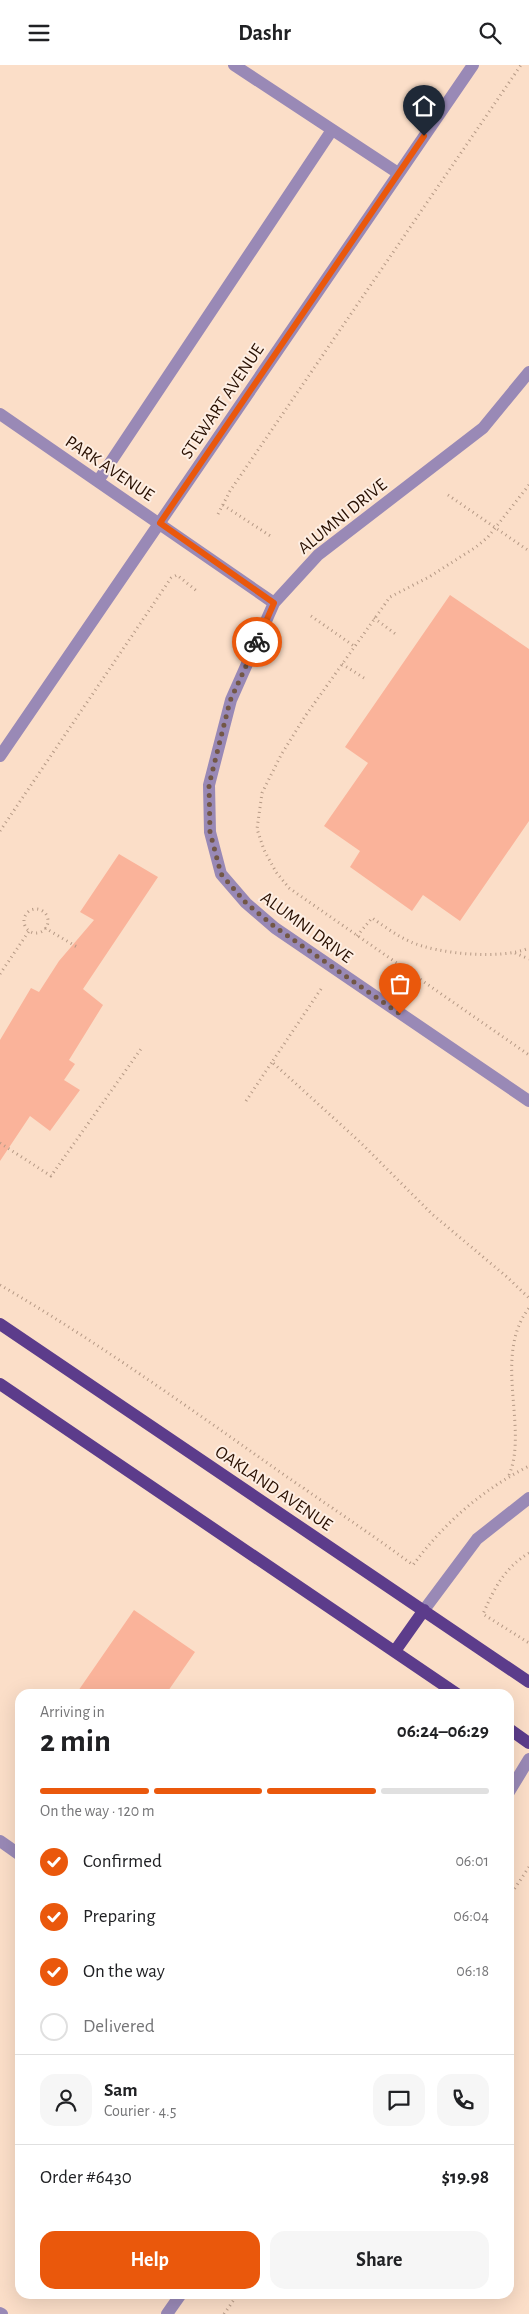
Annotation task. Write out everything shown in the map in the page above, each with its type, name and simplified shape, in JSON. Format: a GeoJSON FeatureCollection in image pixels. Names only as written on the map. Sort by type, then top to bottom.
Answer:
{"type":"FeatureCollection","features":[{"type":"Feature","properties":{"kind":"main road","name":"OAKLAND AVENUE"},"geometry":{"type":"LineString","coordinates":[[0,1323],[529,1683]]}},
{"type":"Feature","properties":{"kind":"main road"},"geometry":{"type":"LineString","coordinates":[[0,1384],[450,1689]]}},
{"type":"Feature","properties":{"kind":"main road"},"geometry":{"type":"LineString","coordinates":[[395,1651],[424,1610]]}},
{"type":"Feature","properties":{"kind":"main road"},"geometry":{"type":"LineString","coordinates":[[514,1732],[529,1743]]}},
{"type":"Feature","properties":{"kind":"street"},"geometry":{"type":"LineString","coordinates":[[234,65],[398,173]]}},
{"type":"Feature","properties":{"kind":"street","name":"STEWART AVENUE"},"geometry":{"type":"LineString","coordinates":[[0,757],[473,65]]}},
{"type":"Feature","properties":{"kind":"street"},"geometry":{"type":"LineString","coordinates":[[98,481],[332,130]]}},
{"type":"Feature","properties":{"kind":"street","name":"ALUMNI DRIVE"},"geometry":{"type":"LineString","coordinates":[[529,372],[483,428],[318,555],[274,603],[230,701],[209,785],[210,832],[221,874],[246,903],[275,927],[336,970],[529,1101]]}},
{"type":"Feature","properties":{"kind":"street","name":"PARK AVENUE"},"geometry":{"type":"LineString","coordinates":[[0,414],[274,603]]}},
{"type":"Feature","properties":{"kind":"street"},"geometry":{"type":"LineString","coordinates":[[424,1610],[477,1539],[529,1498]]}},
{"type":"Feature","properties":{"kind":"street"},"geometry":{"type":"LineString","coordinates":[[514,1784],[529,1759]]}},
{"type":"Feature","properties":{"kind":"street"},"geometry":{"type":"LineString","coordinates":[[0,1841],[15,1852]]}},
{"type":"Feature","properties":{"kind":"street"},"geometry":{"type":"LineString","coordinates":[[167,2314],[178,2299]]}},
{"type":"Feature","properties":{"kind":"path"},"geometry":{"type":"LineString","coordinates":[[218,514],[521,65]]}},
{"type":"Feature","properties":{"kind":"path"},"geometry":{"type":"LineString","coordinates":[[529,485],[488,537],[462,557],[390,597],[354,646],[281,755],[262,793],[257,829],[264,850],[276,872],[289,888],[529,1055]]}},
{"type":"Feature","properties":{"kind":"path"},"geometry":{"type":"LineString","coordinates":[[448,495],[529,551]]}},
{"type":"Feature","properties":{"kind":"path"},"geometry":{"type":"LineString","coordinates":[[223,505],[272,537]]}},
{"type":"Feature","properties":{"kind":"path"},"geometry":{"type":"LineString","coordinates":[[0,831],[178,571]]}},
{"type":"Feature","properties":{"kind":"path"},"geometry":{"type":"LineString","coordinates":[[174,577],[177,575],[198,592]]}},
{"type":"Feature","properties":{"kind":"path"},"geometry":{"type":"LineString","coordinates":[[311,616],[354,646]]}},
{"type":"Feature","properties":{"kind":"path"},"geometry":{"type":"LineString","coordinates":[[374,618],[397,635]]}},
{"type":"Feature","properties":{"kind":"path"},"geometry":{"type":"LineString","coordinates":[[342,664],[364,678]]}},
{"type":"Feature","properties":{"kind":"path"},"geometry":{"type":"LineString","coordinates":[[35,909],[44,913],[48,920],[45,928],[38,933],[28,931],[23,924],[26,915],[35,909]]}},
{"type":"Feature","properties":{"kind":"path"},"geometry":{"type":"LineString","coordinates":[[357,936],[372,918],[413,943],[470,955],[514,953],[529,948]]}},
{"type":"Feature","properties":{"kind":"path"},"geometry":{"type":"LineString","coordinates":[[45,928],[77,947]]}},
{"type":"Feature","properties":{"kind":"path"},"geometry":{"type":"LineString","coordinates":[[0,974],[28,931]]}},
{"type":"Feature","properties":{"kind":"path"},"geometry":{"type":"LineString","coordinates":[[514,953],[529,959]]}},
{"type":"Feature","properties":{"kind":"path"},"geometry":{"type":"LineString","coordinates":[[246,1101],[314,998],[336,970]]}},
{"type":"Feature","properties":{"kind":"path"},"geometry":{"type":"LineString","coordinates":[[0,1143],[51,1176],[143,1046]]}},
{"type":"Feature","properties":{"kind":"path"},"geometry":{"type":"LineString","coordinates":[[272,1062],[360,1142],[432,1214],[529,1298]]}},
{"type":"Feature","properties":{"kind":"path"},"geometry":{"type":"LineString","coordinates":[[0,1285],[32,1304],[193,1411],[343,1513],[413,1565],[455,1516],[507,1477],[529,1466]]}},
{"type":"Feature","properties":{"kind":"path"},"geometry":{"type":"LineString","coordinates":[[517,1365],[516,1346],[521,1319],[529,1308]]}},
{"type":"Feature","properties":{"kind":"path"},"geometry":{"type":"LineString","coordinates":[[507,1477],[516,1466],[519,1457]]}},
{"type":"Feature","properties":{"kind":"path"},"geometry":{"type":"LineString","coordinates":[[529,1553],[519,1559],[496,1584],[483,1614],[529,1643]]}},
{"type":"Feature","properties":{"kind":"path"},"geometry":{"type":"LineString","coordinates":[[514,1890],[529,1867]]}},
{"type":"Feature","properties":{"kind":"path"},"geometry":{"type":"LineString","coordinates":[[224,2314],[234,2299]]}},
{"type":"Feature","properties":{"kind":"building"},"geometry":{"type":"Polygon","coordinates":[[[450,595],[529,649],[529,821],[460,921],[423,895],[412,911],[350,867],[360,851],[324,826],[368,763],[345,747],[450,595]]]}},
{"type":"Feature","properties":{"kind":"building"},"geometry":{"type":"Polygon","coordinates":[[[119,854],[158,877],[83,989],[103,1005],[69,1060],[75,1064],[64,1080],[80,1090],[50,1131],[30,1116],[0,1161],[0,1040],[31,988],[39,992],[59,961],[94,920],[80,912],[119,854]]]}},
{"type":"Feature","properties":{"kind":"building"},"geometry":{"type":"Polygon","coordinates":[[[134,1610],[195,1652],[169,1689],[79,1689],[134,1610]]]}},
{"type":"Feature","properties":{"kind":"way so far"},"geometry":{"type":"LineString","coordinates":[[257,642],[230,701],[209,785],[210,832],[221,874],[246,903],[275,927],[400,1014]]}},
{"type":"Feature","properties":{"kind":"route"},"geometry":{"type":"LineString","coordinates":[[257,642],[274,603],[160,523],[424,136]]}}]}
